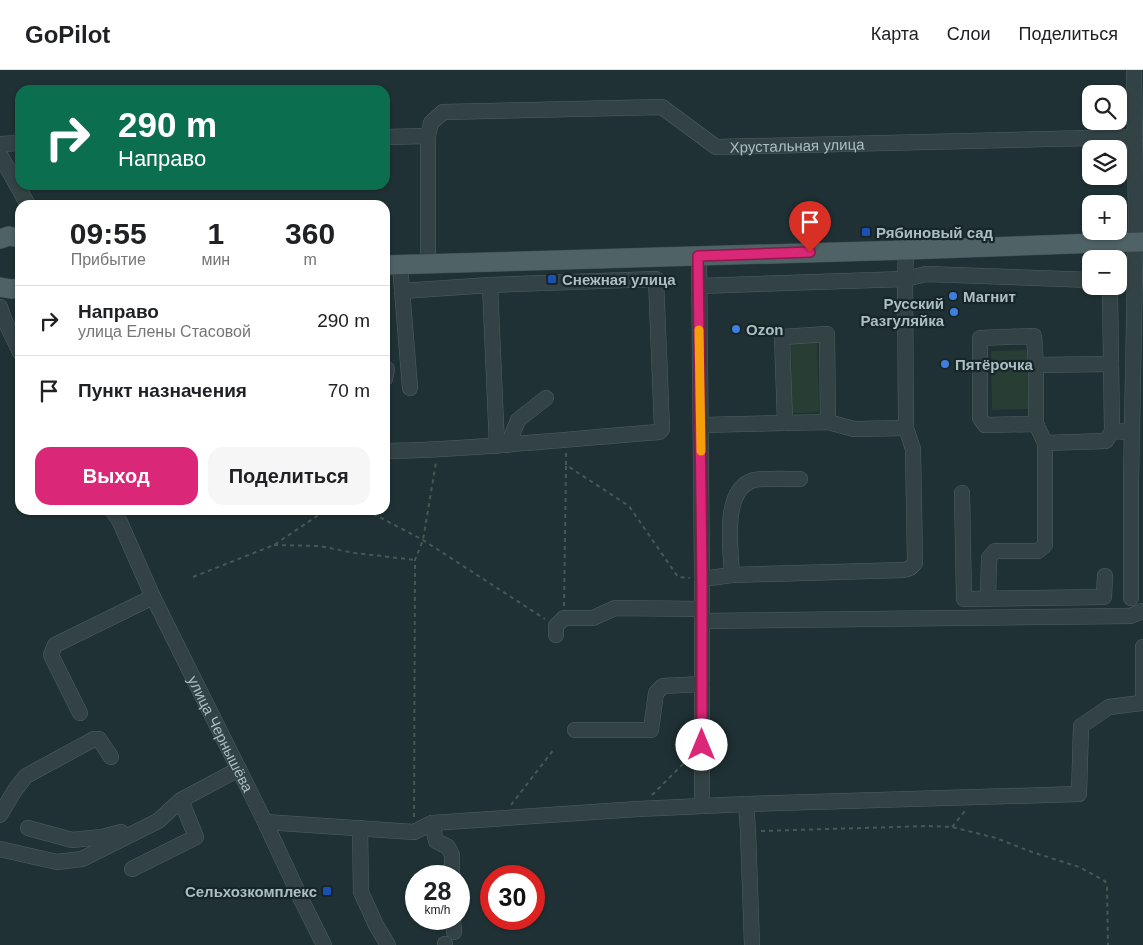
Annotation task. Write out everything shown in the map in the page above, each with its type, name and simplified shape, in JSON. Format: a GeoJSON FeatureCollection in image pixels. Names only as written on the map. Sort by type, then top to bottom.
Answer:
{"type":"FeatureCollection","features":[{"type":"Feature","properties":{"kind":"main road"},"geometry":{"type":"LineString","coordinates":[[0,239],[9,236],[15,237]]}},
{"type":"Feature","properties":{"kind":"main road"},"geometry":{"type":"LineString","coordinates":[[393,265],[1139,242]]}},
{"type":"Feature","properties":{"kind":"main road"},"geometry":{"type":"LineString","coordinates":[[0,287],[15,289]]}},
{"type":"Feature","properties":{"kind":"street"},"geometry":{"type":"LineString","coordinates":[[1130,598],[1137,479],[1139,242],[1134,70]]}},
{"type":"Feature","properties":{"kind":"street","name":"Хрустальная улица"},"geometry":{"type":"LineString","coordinates":[[428,136],[431,123],[443,112],[662,107],[716,147],[1135,137]]}},
{"type":"Feature","properties":{"kind":"street"},"geometry":{"type":"LineString","coordinates":[[390,137],[428,136],[428,264]]}},
{"type":"Feature","properties":{"kind":"street"},"geometry":{"type":"LineString","coordinates":[[0,144],[15,143]]}},
{"type":"Feature","properties":{"kind":"street"},"geometry":{"type":"LineString","coordinates":[[1,160],[15,183]]}},
{"type":"Feature","properties":{"kind":"street"},"geometry":{"type":"LineString","coordinates":[[702,579],[732,575],[904,570],[910,568],[915,563],[913,450],[906,428],[906,250]]}},
{"type":"Feature","properties":{"kind":"street"},"geometry":{"type":"LineString","coordinates":[[698,256],[701,425],[702,806]]}},
{"type":"Feature","properties":{"kind":"street"},"geometry":{"type":"LineString","coordinates":[[393,265],[402,291],[410,388]]}},
{"type":"Feature","properties":{"kind":"street"},"geometry":{"type":"LineString","coordinates":[[699,286],[905,279],[926,274],[1082,280]]}},
{"type":"Feature","properties":{"kind":"street"},"geometry":{"type":"LineString","coordinates":[[390,451],[503,446],[660,432],[662,429],[656,279],[490,285],[402,291]]}},
{"type":"Feature","properties":{"kind":"street"},"geometry":{"type":"LineString","coordinates":[[490,285],[503,446]]}},
{"type":"Feature","properties":{"kind":"street"},"geometry":{"type":"LineString","coordinates":[[1045,443],[1106,441],[1112,431],[1110,295]]}},
{"type":"Feature","properties":{"kind":"street"},"geometry":{"type":"LineString","coordinates":[[0,307],[15,342]]}},
{"type":"Feature","properties":{"kind":"street"},"geometry":{"type":"LineString","coordinates":[[785,422],[782,336],[827,334],[828,422]]}},
{"type":"Feature","properties":{"kind":"street"},"geometry":{"type":"LineString","coordinates":[[988,599],[989,558],[995,551],[1038,550],[1046,545],[1045,443],[1036,424],[1034,336],[980,338],[980,418],[984,425],[1036,424]]}},
{"type":"Feature","properties":{"kind":"street"},"geometry":{"type":"LineString","coordinates":[[1036,365],[1111,364]]}},
{"type":"Feature","properties":{"kind":"street"},"geometry":{"type":"LineString","coordinates":[[503,446],[518,420],[546,398]]}},
{"type":"Feature","properties":{"kind":"street"},"geometry":{"type":"LineString","coordinates":[[701,425],[828,422],[854,429],[906,428]]}},
{"type":"Feature","properties":{"kind":"street"},"geometry":{"type":"LineString","coordinates":[[1112,431],[1136,429]]}},
{"type":"Feature","properties":{"kind":"street"},"geometry":{"type":"LineString","coordinates":[[732,575],[730,521],[732,506],[738,491],[746,483],[756,480],[800,479]]}},
{"type":"Feature","properties":{"kind":"street"},"geometry":{"type":"LineString","coordinates":[[962,493],[964,599],[1104,597],[1105,576]]}},
{"type":"Feature","properties":{"kind":"street","name":"улица Чернышёва"},"geometry":{"type":"LineString","coordinates":[[117,515],[153,597],[324,945]]}},
{"type":"Feature","properties":{"kind":"street"},"geometry":{"type":"LineString","coordinates":[[80,714],[51,655],[55,645],[153,597]]}},
{"type":"Feature","properties":{"kind":"street"},"geometry":{"type":"LineString","coordinates":[[558,626],[592,618],[615,608],[702,615],[1130,616],[1143,611]]}},
{"type":"Feature","properties":{"kind":"street"},"geometry":{"type":"LineString","coordinates":[[265,822],[414,832],[432,823],[638,809],[1079,794],[1081,726],[1109,707],[1143,701],[1143,647]]}},
{"type":"Feature","properties":{"kind":"street"},"geometry":{"type":"LineString","coordinates":[[575,730],[651,730],[656,693],[663,686],[702,684]]}},
{"type":"Feature","properties":{"kind":"street"},"geometry":{"type":"LineString","coordinates":[[0,815],[14,790],[26,776],[94,739],[99,739],[111,757]]}},
{"type":"Feature","properties":{"kind":"street"},"geometry":{"type":"LineString","coordinates":[[0,849],[57,862],[82,859],[158,821],[181,800],[238,769]]}},
{"type":"Feature","properties":{"kind":"street"},"geometry":{"type":"LineString","coordinates":[[132,869],[196,837],[181,800]]}},
{"type":"Feature","properties":{"kind":"street"},"geometry":{"type":"LineString","coordinates":[[746,804],[752,945]]}},
{"type":"Feature","properties":{"kind":"street"},"geometry":{"type":"LineString","coordinates":[[28,828],[72,840],[102,837],[158,821]]}},
{"type":"Feature","properties":{"kind":"street"},"geometry":{"type":"LineString","coordinates":[[432,823],[436,841],[448,847],[452,856],[452,865]]}},
{"type":"Feature","properties":{"kind":"street"},"geometry":{"type":"LineString","coordinates":[[360,828],[361,892],[376,925],[388,945]]}},
{"type":"Feature","properties":{"kind":"path"},"geometry":{"type":"LineString","coordinates":[[376,515],[423,540],[558,626],[566,440]]}},
{"type":"Feature","properties":{"kind":"path"},"geometry":{"type":"LineString","coordinates":[[414,832],[415,560],[423,540],[438,450]]}},
{"type":"Feature","properties":{"kind":"path"},"geometry":{"type":"LineString","coordinates":[[566,466],[629,506],[678,577],[702,579]]}},
{"type":"Feature","properties":{"kind":"path"},"geometry":{"type":"LineString","coordinates":[[193,577],[274,545],[319,515]]}},
{"type":"Feature","properties":{"kind":"path"},"geometry":{"type":"LineString","coordinates":[[274,545],[320,546],[356,553],[415,560]]}},
{"type":"Feature","properties":{"kind":"path"},"geometry":{"type":"LineString","coordinates":[[638,809],[702,745]]}},
{"type":"Feature","properties":{"kind":"path"},"geometry":{"type":"LineString","coordinates":[[500,819],[554,749]]}},
{"type":"Feature","properties":{"kind":"path"},"geometry":{"type":"LineString","coordinates":[[952,827],[976,797]]}},
{"type":"Feature","properties":{"kind":"path"},"geometry":{"type":"LineString","coordinates":[[748,832],[928,826],[952,827],[996,838],[1079,867],[1105,881],[1107,887],[1108,945]]}},
{"type":"Feature","properties":{"kind":"green space"},"geometry":{"type":"Polygon","coordinates":[[[817,341],[819,412],[792,413],[791,342],[817,341]]]}},
{"type":"Feature","properties":{"kind":"green space"},"geometry":{"type":"Polygon","coordinates":[[[1027,350],[1028,409],[992,410],[991,351],[1027,350]]]}},
{"type":"Feature","properties":{"kind":"slow traffic"},"geometry":{"type":"LineString","coordinates":[[699,330],[701,451]]}},
{"type":"Feature","properties":{"kind":"place","name":"Рябиновый сад"},"geometry":{"type":"Point","coordinates":[866,232]}},
{"type":"Feature","properties":{"kind":"place","name":"Снежная улица"},"geometry":{"type":"Point","coordinates":[552,279]}},
{"type":"Feature","properties":{"kind":"place","name":"Магнит"},"geometry":{"type":"Point","coordinates":[953,296]}},
{"type":"Feature","properties":{"kind":"place","name":"Русский Разгуляйка"},"geometry":{"type":"Point","coordinates":[954,312]}},
{"type":"Feature","properties":{"kind":"place","name":"Ozon"},"geometry":{"type":"Point","coordinates":[736,329]}},
{"type":"Feature","properties":{"kind":"place","name":"Пятёрочка"},"geometry":{"type":"Point","coordinates":[945,364]}},
{"type":"Feature","properties":{"kind":"place","name":"Сельхозкомплекс"},"geometry":{"type":"Point","coordinates":[327,891]}},
{"type":"Feature","properties":{"kind":"route"},"geometry":{"type":"LineString","coordinates":[[702,745],[698,256],[810,252]]}}]}
